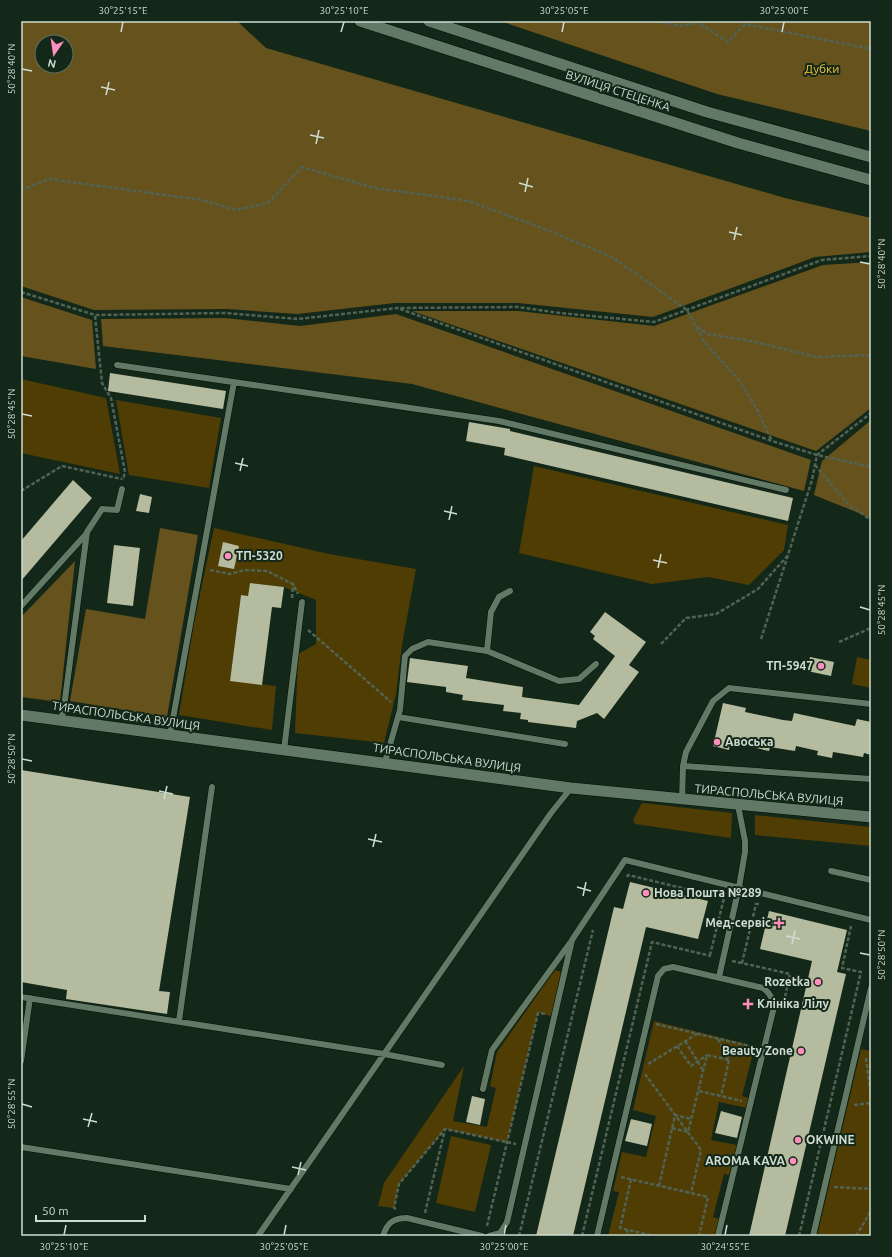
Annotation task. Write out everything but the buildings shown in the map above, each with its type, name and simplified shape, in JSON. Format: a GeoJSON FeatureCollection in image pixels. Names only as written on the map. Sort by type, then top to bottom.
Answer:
{"type":"FeatureCollection","features":[{"type":"Feature","properties":{"kind":"main road","name":"ВУЛИЦЯ СТЕЦЕНКА"},"geometry":{"type":"LineString","coordinates":[[360,21],[738,143],[871,180]]}},
{"type":"Feature","properties":{"kind":"main road","name":"ВУЛИЦЯ СТЕЦЕНКА"},"geometry":{"type":"LineString","coordinates":[[429,21],[708,112],[871,157]]}},
{"type":"Feature","properties":{"kind":"main road","name":"ТИРАСПОЛЬСЬКА ВУЛИЦЯ"},"geometry":{"type":"LineString","coordinates":[[21,715],[385,762],[571,788],[682,800],[871,817]]}},
{"type":"Feature","properties":{"kind":"lane"},"geometry":{"type":"LineString","coordinates":[[117,365],[499,421],[786,490]]}},
{"type":"Feature","properties":{"kind":"lane"},"geometry":{"type":"LineString","coordinates":[[170,735],[234,382]]}},
{"type":"Feature","properties":{"kind":"lane"},"geometry":{"type":"LineString","coordinates":[[21,606],[87,532],[102,509],[117,510],[122,489]]}},
{"type":"Feature","properties":{"kind":"lane"},"geometry":{"type":"LineString","coordinates":[[61,720],[87,532]]}},
{"type":"Feature","properties":{"kind":"lane"},"geometry":{"type":"LineString","coordinates":[[487,651],[491,612],[499,597],[510,591]]}},
{"type":"Feature","properties":{"kind":"lane"},"geometry":{"type":"LineString","coordinates":[[284,750],[302,602]]}},
{"type":"Feature","properties":{"kind":"lane"},"geometry":{"type":"LineString","coordinates":[[385,762],[400,710],[405,656],[412,649],[428,642],[487,651],[559,681],[579,678],[596,664]]}},
{"type":"Feature","properties":{"kind":"lane"},"geometry":{"type":"LineString","coordinates":[[682,800],[683,766],[686,752],[713,701],[729,688],[871,704]]}},
{"type":"Feature","properties":{"kind":"lane"},"geometry":{"type":"LineString","coordinates":[[398,717],[565,744]]}},
{"type":"Feature","properties":{"kind":"lane"},"geometry":{"type":"LineString","coordinates":[[683,766],[871,779]]}},
{"type":"Feature","properties":{"kind":"lane"},"geometry":{"type":"LineString","coordinates":[[179,1022],[212,786]]}},
{"type":"Feature","properties":{"kind":"lane"},"geometry":{"type":"LineString","coordinates":[[258,1236],[551,813],[571,788]]}},
{"type":"Feature","properties":{"kind":"lane"},"geometry":{"type":"LineString","coordinates":[[719,977],[739,887],[745,842],[738,805]]}},
{"type":"Feature","properties":{"kind":"lane"},"geometry":{"type":"LineString","coordinates":[[482,1089],[492,1050],[572,940],[625,860],[871,920]]}},
{"type":"Feature","properties":{"kind":"lane"},"geometry":{"type":"LineString","coordinates":[[831,870],[871,880]]}},
{"type":"Feature","properties":{"kind":"lane"},"geometry":{"type":"LineString","coordinates":[[489,1236],[500,1233],[506,1222],[572,940]]}},
{"type":"Feature","properties":{"kind":"lane"},"geometry":{"type":"LineString","coordinates":[[597,1236],[658,976],[664,969],[673,967],[763,988],[771,996],[774,1007],[718,1236]]}},
{"type":"Feature","properties":{"kind":"lane"},"geometry":{"type":"LineString","coordinates":[[813,1236],[871,988]]}},
{"type":"Feature","properties":{"kind":"lane"},"geometry":{"type":"LineString","coordinates":[[21,997],[384,1054],[442,1065]]}},
{"type":"Feature","properties":{"kind":"lane"},"geometry":{"type":"LineString","coordinates":[[21,1061],[30,998]]}},
{"type":"Feature","properties":{"kind":"lane"},"geometry":{"type":"LineString","coordinates":[[21,1146],[291,1189]]}},
{"type":"Feature","properties":{"kind":"lane"},"geometry":{"type":"LineString","coordinates":[[383,1236],[389,1223],[396,1218],[402,1218],[482,1236]]}},
{"type":"Feature","properties":{"kind":"path"},"geometry":{"type":"LineString","coordinates":[[656,21],[681,26],[698,23]]}},
{"type":"Feature","properties":{"kind":"path"},"geometry":{"type":"LineString","coordinates":[[695,21],[728,42],[745,24],[871,49]]}},
{"type":"Feature","properties":{"kind":"path"},"geometry":{"type":"LineString","coordinates":[[21,190],[49,178],[202,200],[235,210],[268,204],[302,167],[374,188],[469,201],[612,257],[687,310],[705,343],[739,380],[758,411],[772,441]]}},
{"type":"Feature","properties":{"kind":"path"},"geometry":{"type":"LineString","coordinates":[[21,292],[95,315],[225,313],[298,319],[397,308],[518,307],[560,313],[654,322],[822,260],[871,256]]}},
{"type":"Feature","properties":{"kind":"path"},"geometry":{"type":"LineString","coordinates":[[397,308],[772,441],[817,455],[871,467]]}},
{"type":"Feature","properties":{"kind":"path"},"geometry":{"type":"LineString","coordinates":[[95,315],[102,383],[111,398],[124,472],[122,489]]}},
{"type":"Feature","properties":{"kind":"path"},"geometry":{"type":"LineString","coordinates":[[696,327],[708,334],[752,341],[817,357],[871,355]]}},
{"type":"Feature","properties":{"kind":"path"},"geometry":{"type":"LineString","coordinates":[[760,639],[790,552],[812,480],[817,455],[871,413]]}},
{"type":"Feature","properties":{"kind":"path"},"geometry":{"type":"LineString","coordinates":[[814,465],[848,504],[871,520]]}},
{"type":"Feature","properties":{"kind":"path"},"geometry":{"type":"LineString","coordinates":[[21,491],[62,466],[123,479]]}},
{"type":"Feature","properties":{"kind":"path"},"geometry":{"type":"LineString","coordinates":[[661,644],[686,618],[716,614],[758,590],[790,552]]}},
{"type":"Feature","properties":{"kind":"path"},"geometry":{"type":"LineString","coordinates":[[200,568],[230,574],[245,570],[267,571],[293,584],[302,602]]}},
{"type":"Feature","properties":{"kind":"path"},"geometry":{"type":"LineString","coordinates":[[299,622],[400,710]]}},
{"type":"Feature","properties":{"kind":"path"},"geometry":{"type":"LineString","coordinates":[[839,642],[871,628]]}},
{"type":"Feature","properties":{"kind":"path"},"geometry":{"type":"LineString","coordinates":[[624,882],[628,875],[724,898],[710,955]]}},
{"type":"Feature","properties":{"kind":"path"},"geometry":{"type":"LineString","coordinates":[[519,1236],[591,932],[596,926]]}},
{"type":"Feature","properties":{"kind":"path"},"geometry":{"type":"LineString","coordinates":[[799,1236],[861,972],[842,968]]}},
{"type":"Feature","properties":{"kind":"path"},"geometry":{"type":"LineString","coordinates":[[500,1233],[485,1229],[538,1013],[554,1016]]}},
{"type":"Feature","properties":{"kind":"path"},"geometry":{"type":"LineString","coordinates":[[635,1019],[764,1050]]}},
{"type":"Feature","properties":{"kind":"path"},"geometry":{"type":"LineString","coordinates":[[648,1064],[697,1034]]}},
{"type":"Feature","properties":{"kind":"path"},"geometry":{"type":"LineString","coordinates":[[718,1039],[730,1060],[722,1096]]}},
{"type":"Feature","properties":{"kind":"path"},"geometry":{"type":"LineString","coordinates":[[686,1041],[704,1070]]}},
{"type":"Feature","properties":{"kind":"path"},"geometry":{"type":"LineString","coordinates":[[677,1046],[691,1066],[707,1055],[730,1060]]}},
{"type":"Feature","properties":{"kind":"path"},"geometry":{"type":"LineString","coordinates":[[688,1132],[707,1055]]}},
{"type":"Feature","properties":{"kind":"path"},"geometry":{"type":"LineString","coordinates":[[866,1057],[871,1095]]}},
{"type":"Feature","properties":{"kind":"path"},"geometry":{"type":"LineString","coordinates":[[644,1072],[701,1150],[691,1193]]}},
{"type":"Feature","properties":{"kind":"path"},"geometry":{"type":"LineString","coordinates":[[698,1090],[751,1103]]}},
{"type":"Feature","properties":{"kind":"path"},"geometry":{"type":"LineString","coordinates":[[852,1106],[871,1103]]}},
{"type":"Feature","properties":{"kind":"path"},"geometry":{"type":"LineString","coordinates":[[675,1115],[691,1119]]}},
{"type":"Feature","properties":{"kind":"path"},"geometry":{"type":"LineString","coordinates":[[659,1186],[675,1115]]}},
{"type":"Feature","properties":{"kind":"path"},"geometry":{"type":"LineString","coordinates":[[672,1128],[688,1132]]}},
{"type":"Feature","properties":{"kind":"path"},"geometry":{"type":"LineString","coordinates":[[445,1129],[540,1150]]}},
{"type":"Feature","properties":{"kind":"path"},"geometry":{"type":"LineString","coordinates":[[400,1210],[394,1208],[399,1184],[445,1129]]}},
{"type":"Feature","properties":{"kind":"path"},"geometry":{"type":"LineString","coordinates":[[419,1214],[425,1216],[445,1129]]}},
{"type":"Feature","properties":{"kind":"path"},"geometry":{"type":"LineString","coordinates":[[654,1236],[620,1228],[631,1179],[708,1197],[698,1236]]}},
{"type":"Feature","properties":{"kind":"path"},"geometry":{"type":"LineString","coordinates":[[825,1186],[871,1189]]}},
{"type":"Feature","properties":{"kind":"path"},"geometry":{"type":"LineString","coordinates":[[856,1236],[871,1211]]}},
{"type":"Feature","properties":{"kind":"path"},"geometry":{"type":"LineString","coordinates":[[626,1229],[629,1236]]}},
{"type":"Feature","properties":{"kind":"shaded area"},"geometry":{"type":"Polygon","coordinates":[[[21,379],[106,398],[120,474],[21,453],[21,379]]]}},
{"type":"Feature","properties":{"kind":"shaded area"},"geometry":{"type":"Polygon","coordinates":[[[116,400],[221,418],[209,488],[129,475],[116,400]]]}},
{"type":"Feature","properties":{"kind":"shaded area"},"geometry":{"type":"Polygon","coordinates":[[[534,466],[788,525],[784,550],[749,585],[708,577],[652,584],[519,553],[534,466]]]}},
{"type":"Feature","properties":{"kind":"shaded area"},"geometry":{"type":"Polygon","coordinates":[[[214,528],[329,554],[416,569],[402,645],[396,694],[384,743],[295,733],[298,654],[316,644],[316,600],[284,587],[250,583],[248,596],[241,595],[230,680],[276,686],[272,730],[179,715],[194,623],[214,528]]]}},
{"type":"Feature","properties":{"kind":"shaded area"},"geometry":{"type":"Polygon","coordinates":[[[857,657],[871,660],[871,688],[852,684],[857,657]]]}},
{"type":"Feature","properties":{"kind":"shaded area"},"geometry":{"type":"Polygon","coordinates":[[[642,803],[732,813],[731,838],[635,824],[633,820],[642,803]]]}},
{"type":"Feature","properties":{"kind":"shaded area"},"geometry":{"type":"Polygon","coordinates":[[[755,815],[871,827],[871,846],[755,835],[755,815]]]}},
{"type":"Feature","properties":{"kind":"shaded area"},"geometry":{"type":"Polygon","coordinates":[[[555,970],[561,972],[551,1016],[538,1013],[507,1142],[445,1129],[399,1184],[394,1208],[378,1206],[384,1183],[464,1066],[453,1121],[487,1127],[496,1088],[490,1086],[497,1052],[555,970]]]}},
{"type":"Feature","properties":{"kind":"shaded area"},"geometry":{"type":"Polygon","coordinates":[[[654,1021],[762,1048],[760,1054],[753,1053],[742,1096],[749,1098],[747,1108],[719,1102],[711,1140],[737,1145],[729,1175],[724,1174],[713,1217],[720,1219],[716,1236],[608,1236],[619,1192],[613,1191],[622,1152],[646,1157],[656,1116],[633,1110],[654,1021]]]}},
{"type":"Feature","properties":{"kind":"shaded area"},"geometry":{"type":"Polygon","coordinates":[[[861,1049],[871,1051],[871,1236],[817,1236],[861,1049]]]}},
{"type":"Feature","properties":{"kind":"shaded area"},"geometry":{"type":"Polygon","coordinates":[[[451,1136],[491,1145],[475,1212],[436,1203],[451,1136]]]}},
{"type":"Feature","properties":{"kind":"green space"},"geometry":{"type":"Polygon","coordinates":[[[21,21],[237,21],[266,48],[785,198],[871,218],[871,252],[815,257],[653,317],[518,303],[395,303],[297,314],[227,309],[94,310],[21,286],[21,21]]]}},
{"type":"Feature","properties":{"kind":"green space","name":"Дубки"},"geometry":{"type":"Polygon","coordinates":[[[500,21],[871,21],[871,131],[717,94],[500,21]]]}},
{"type":"Feature","properties":{"kind":"green space"},"geometry":{"type":"Polygon","coordinates":[[[871,262],[871,408],[816,451],[412,311],[518,311],[654,326],[823,265],[871,262]]]}},
{"type":"Feature","properties":{"kind":"green space"},"geometry":{"type":"Polygon","coordinates":[[[21,297],[92,320],[96,369],[21,356],[21,297]]]}},
{"type":"Feature","properties":{"kind":"green space"},"geometry":{"type":"Polygon","coordinates":[[[396,314],[811,460],[804,491],[412,384],[103,346],[101,319],[225,318],[300,326],[396,314]]]}},
{"type":"Feature","properties":{"kind":"green space"},"geometry":{"type":"Polygon","coordinates":[[[871,420],[871,518],[814,495],[822,461],[871,420]]]}},
{"type":"Feature","properties":{"kind":"green space"},"geometry":{"type":"Polygon","coordinates":[[[160,528],[198,535],[167,717],[70,701],[86,609],[145,619],[160,528]]]}},
{"type":"Feature","properties":{"kind":"green space"},"geometry":{"type":"Polygon","coordinates":[[[75,561],[60,702],[21,697],[21,617],[75,561]]]}},
{"type":"Feature","properties":{"kind":"place","name":"ТП-5320"},"geometry":{"type":"Point","coordinates":[228,556]}},
{"type":"Feature","properties":{"kind":"place","name":"ТП-5947"},"geometry":{"type":"Point","coordinates":[821,666]}},
{"type":"Feature","properties":{"kind":"place","name":"Авоська"},"geometry":{"type":"Point","coordinates":[717,742]}},
{"type":"Feature","properties":{"kind":"place","name":"Нова Пошта №289"},"geometry":{"type":"Point","coordinates":[646,893]}},
{"type":"Feature","properties":{"kind":"place","name":"Мед-сервіс"},"geometry":{"type":"Point","coordinates":[779,923]}},
{"type":"Feature","properties":{"kind":"place","name":"Rozetka"},"geometry":{"type":"Point","coordinates":[818,982]}},
{"type":"Feature","properties":{"kind":"place","name":"Клініка Лілу"},"geometry":{"type":"Point","coordinates":[748,1004]}},
{"type":"Feature","properties":{"kind":"place","name":"Beauty Zone"},"geometry":{"type":"Point","coordinates":[801,1051]}},
{"type":"Feature","properties":{"kind":"place","name":"OKWINE"},"geometry":{"type":"Point","coordinates":[798,1140]}},
{"type":"Feature","properties":{"kind":"place","name":"AROMA KAVA"},"geometry":{"type":"Point","coordinates":[793,1161]}}]}
